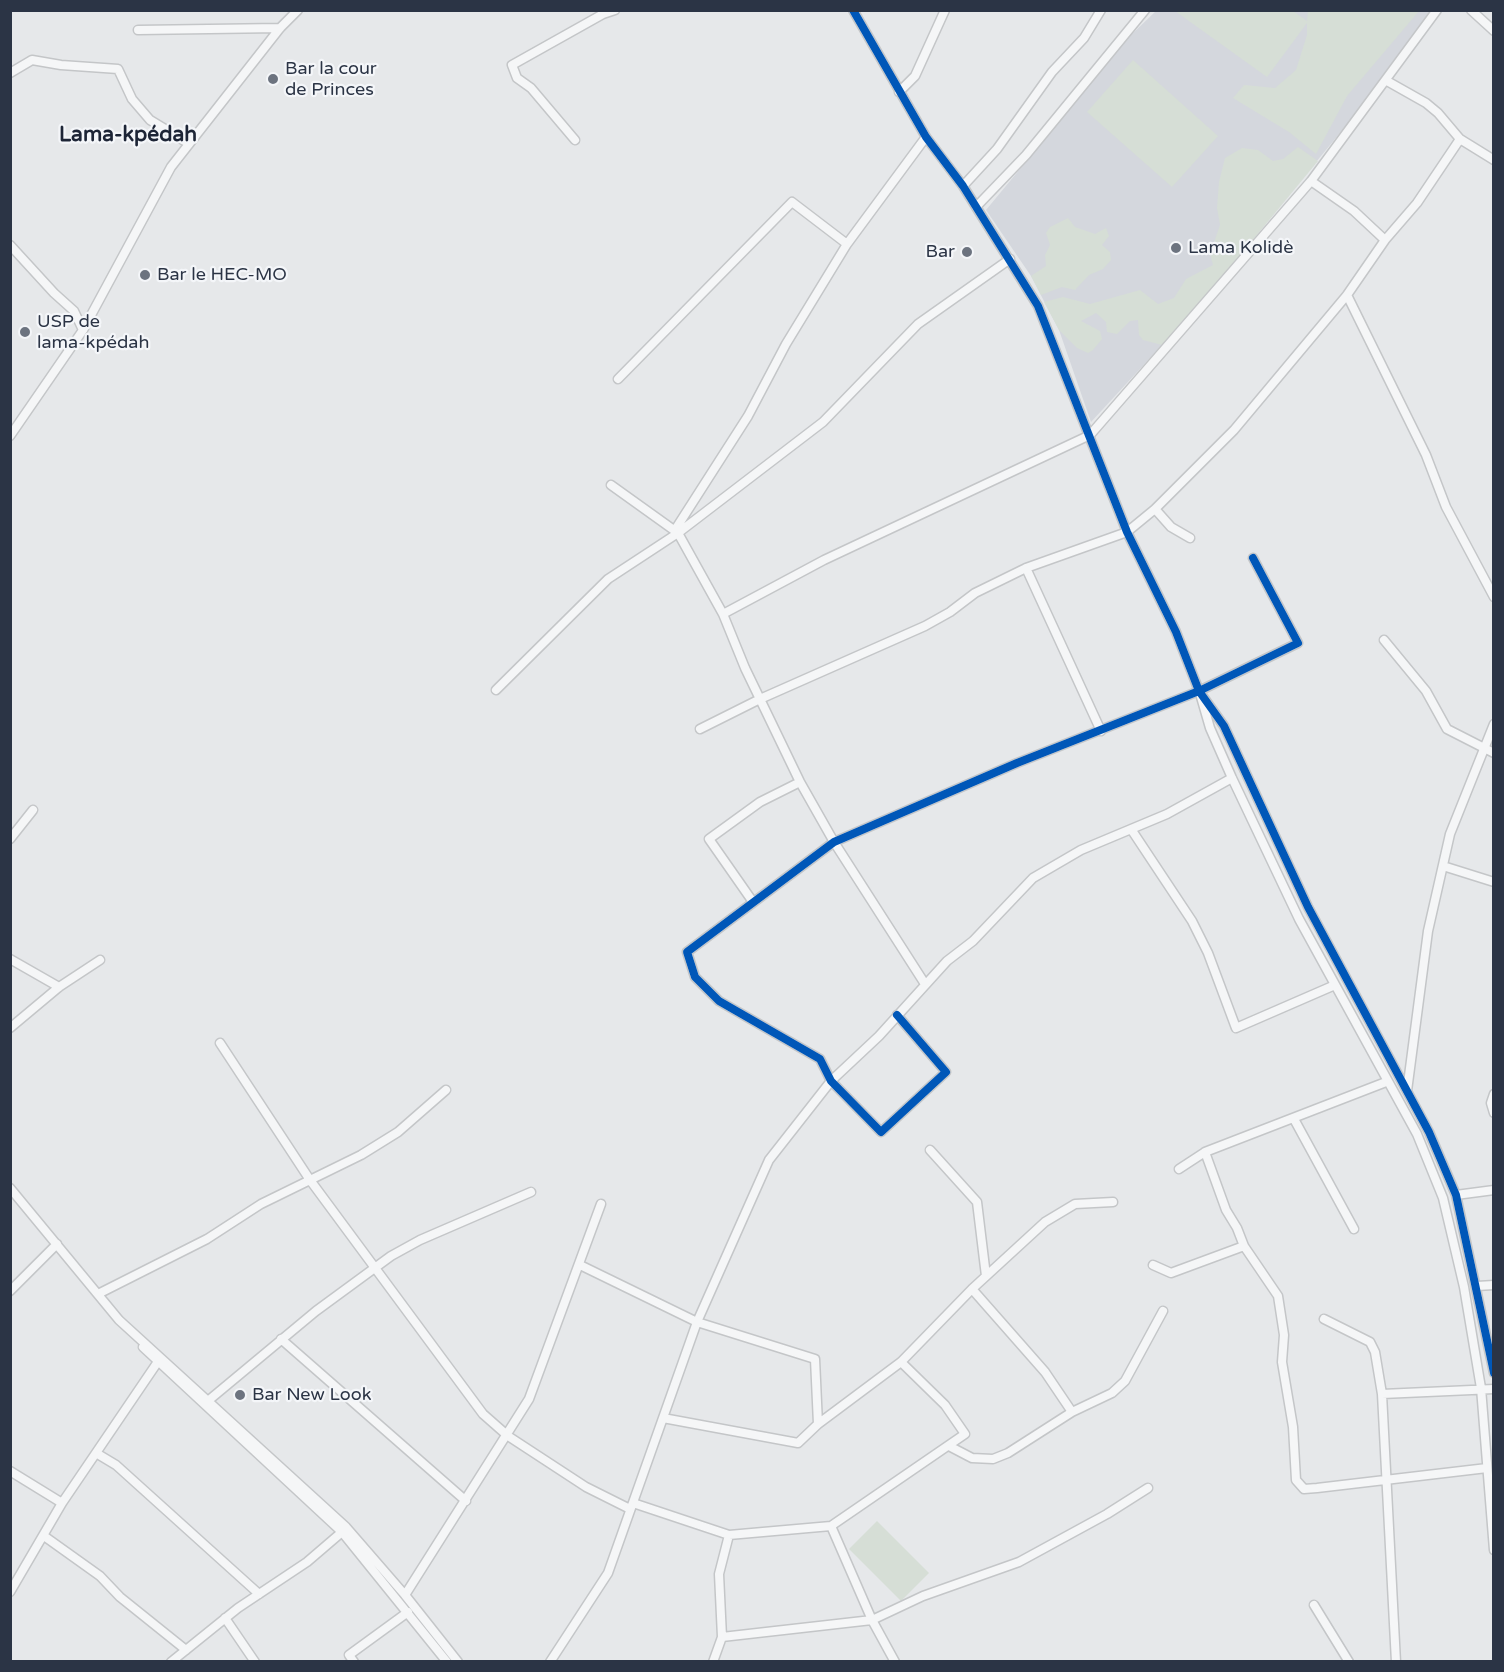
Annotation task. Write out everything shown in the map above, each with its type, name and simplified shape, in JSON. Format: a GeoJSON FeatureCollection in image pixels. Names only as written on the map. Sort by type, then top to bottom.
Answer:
{"type":"FeatureCollection","features":[{"type":"Feature","properties":{"kind":"street"},"geometry":{"type":"LineString","coordinates":[[10,436],[83,330],[171,167],[280,28],[298,10]]}},
{"type":"Feature","properties":{"kind":"street"},"geometry":{"type":"LineString","coordinates":[[575,140],[538,95],[517,78],[512,65],[603,14],[615,10]]}},
{"type":"Feature","properties":{"kind":"street"},"geometry":{"type":"LineString","coordinates":[[854,10],[926,137],[963,186],[1038,306],[1127,532],[1176,632],[1199,691],[1210,728],[1232,778],[1299,919],[1386,1082],[1417,1134],[1443,1198],[1464,1287],[1481,1388],[1494,1550]]}},
{"type":"Feature","properties":{"kind":"street"},"geometry":{"type":"LineString","coordinates":[[899,92],[915,76],[945,10]]}},
{"type":"Feature","properties":{"kind":"street"},"geometry":{"type":"LineString","coordinates":[[963,186],[1026,111],[1052,72],[1084,38],[1101,10]]}},
{"type":"Feature","properties":{"kind":"street"},"geometry":{"type":"LineString","coordinates":[[976,207],[1026,155],[1145,10]]}},
{"type":"Feature","properties":{"kind":"street"},"geometry":{"type":"LineString","coordinates":[[723,614],[824,560],[1090,435],[1311,181],[1387,81],[1405,51],[1437,10]]}},
{"type":"Feature","properties":{"kind":"street"},"geometry":{"type":"LineString","coordinates":[[1471,10],[1494,31]]}},
{"type":"Feature","properties":{"kind":"street"},"geometry":{"type":"LineString","coordinates":[[138,30],[280,28]]}},
{"type":"Feature","properties":{"kind":"street"},"geometry":{"type":"LineString","coordinates":[[10,73],[32,60],[61,65],[118,69],[132,99],[150,120],[189,142]]}},
{"type":"Feature","properties":{"kind":"street"},"geometry":{"type":"LineString","coordinates":[[1387,81],[1438,113],[1460,139],[1494,160]]}},
{"type":"Feature","properties":{"kind":"street"},"geometry":{"type":"LineString","coordinates":[[677,532],[748,416],[786,344],[847,244],[926,137]]}},
{"type":"Feature","properties":{"kind":"street"},"geometry":{"type":"LineString","coordinates":[[700,729],[760,699],[925,626],[950,612],[975,593],[1026,568],[1127,532],[1155,509],[1234,430],[1347,295],[1385,240],[1417,202],[1460,139]]}},
{"type":"Feature","properties":{"kind":"street"},"geometry":{"type":"LineString","coordinates":[[1311,181],[1363,218],[1385,240]]}},
{"type":"Feature","properties":{"kind":"street"},"geometry":{"type":"LineString","coordinates":[[618,379],[792,202],[847,244]]}},
{"type":"Feature","properties":{"kind":"street"},"geometry":{"type":"LineString","coordinates":[[10,245],[54,293],[74,311],[83,330]]}},
{"type":"Feature","properties":{"kind":"street"},"geometry":{"type":"LineString","coordinates":[[496,690],[608,579],[677,532],[823,422],[918,324],[1010,259]]}},
{"type":"Feature","properties":{"kind":"street"},"geometry":{"type":"LineString","coordinates":[[1347,295],[1426,455],[1446,507],[1494,597]]}},
{"type":"Feature","properties":{"kind":"street"},"geometry":{"type":"LineString","coordinates":[[611,485],[677,532],[723,614],[800,782],[834,842],[925,984]]}},
{"type":"Feature","properties":{"kind":"street"},"geometry":{"type":"LineString","coordinates":[[1155,509],[1171,527],[1190,538]]}},
{"type":"Feature","properties":{"kind":"street"},"geometry":{"type":"LineString","coordinates":[[897,1015],[946,1072],[881,1132],[831,1081],[820,1059],[719,1001],[695,977],[687,952],[834,842],[1017,763],[1199,691],[1298,643],[1253,558]]}},
{"type":"Feature","properties":{"kind":"street"},"geometry":{"type":"LineString","coordinates":[[1026,568],[1101,731]]}},
{"type":"Feature","properties":{"kind":"street"},"geometry":{"type":"LineString","coordinates":[[1384,640],[1426,691],[1447,729],[1494,753]]}},
{"type":"Feature","properties":{"kind":"street"},"geometry":{"type":"LineString","coordinates":[[1199,691],[1224,726],[1308,907],[1429,1132],[1456,1196],[1494,1373]]}},
{"type":"Feature","properties":{"kind":"street"},"geometry":{"type":"LineString","coordinates":[[1407,1091],[1422,973],[1450,834],[1494,724]]}},
{"type":"Feature","properties":{"kind":"street"},"geometry":{"type":"LineString","coordinates":[[550,1662],[608,1574],[697,1322],[769,1160],[831,1081],[947,961],[973,941],[1033,878],[1081,850],[1167,814],[1232,778]]}},
{"type":"Feature","properties":{"kind":"street"},"geometry":{"type":"LineString","coordinates":[[753,902],[709,838],[760,802],[800,782]]}},
{"type":"Feature","properties":{"kind":"street"},"geometry":{"type":"LineString","coordinates":[[10,839],[33,810]]}},
{"type":"Feature","properties":{"kind":"street"},"geometry":{"type":"LineString","coordinates":[[1131,830],[1192,921],[1208,953],[1236,1028],[1335,985]]}},
{"type":"Feature","properties":{"kind":"street"},"geometry":{"type":"LineString","coordinates":[[1443,866],[1494,882]]}},
{"type":"Feature","properties":{"kind":"street"},"geometry":{"type":"LineString","coordinates":[[10,959],[59,987]]}},
{"type":"Feature","properties":{"kind":"street"},"geometry":{"type":"LineString","coordinates":[[10,1028],[59,987],[100,960]]}},
{"type":"Feature","properties":{"kind":"street"},"geometry":{"type":"LineString","coordinates":[[219,1043],[310,1180],[483,1414],[508,1436],[586,1487],[632,1506],[729,1535],[831,1526],[965,1434],[945,1405],[902,1362]]}},
{"type":"Feature","properties":{"kind":"street"},"geometry":{"type":"LineString","coordinates":[[1179,1169],[1205,1152],[1386,1082]]}},
{"type":"Feature","properties":{"kind":"street"},"geometry":{"type":"LineString","coordinates":[[98,1294],[207,1239],[261,1204],[399,1132],[446,1090]]}},
{"type":"Feature","properties":{"kind":"street"},"geometry":{"type":"LineString","coordinates":[[1494,1094],[1491,1103],[1494,1113]]}},
{"type":"Feature","properties":{"kind":"street"},"geometry":{"type":"LineString","coordinates":[[1294,1119],[1354,1229]]}},
{"type":"Feature","properties":{"kind":"street"},"geometry":{"type":"LineString","coordinates":[[930,1150],[977,1202],[986,1276]]}},
{"type":"Feature","properties":{"kind":"street"},"geometry":{"type":"LineString","coordinates":[[1205,1152],[1226,1210],[1244,1246],[1278,1296],[1284,1335],[1282,1362],[1293,1427],[1296,1480],[1304,1489],[1487,1468]]}},
{"type":"Feature","properties":{"kind":"street"},"geometry":{"type":"LineString","coordinates":[[10,1188],[157,1363],[342,1532],[447,1662]]}},
{"type":"Feature","properties":{"kind":"street"},"geometry":{"type":"LineString","coordinates":[[1456,1196],[1494,1190]]}},
{"type":"Feature","properties":{"kind":"street"},"geometry":{"type":"LineString","coordinates":[[209,1400],[281,1339],[375,1268],[420,1240],[531,1192]]}},
{"type":"Feature","properties":{"kind":"street"},"geometry":{"type":"LineString","coordinates":[[663,1418],[798,1443],[818,1424],[902,1362],[972,1289],[1045,1222],[1075,1204],[1113,1202]]}},
{"type":"Feature","properties":{"kind":"street"},"geometry":{"type":"LineString","coordinates":[[405,1595],[508,1436],[529,1399],[601,1204]]}},
{"type":"Feature","properties":{"kind":"street"},"geometry":{"type":"LineString","coordinates":[[10,1291],[57,1244]]}},
{"type":"Feature","properties":{"kind":"street"},"geometry":{"type":"LineString","coordinates":[[1153,1265],[1171,1273],[1244,1246]]}},
{"type":"Feature","properties":{"kind":"street"},"geometry":{"type":"LineString","coordinates":[[580,1265],[697,1322],[815,1359],[818,1424]]}},
{"type":"Feature","properties":{"kind":"street"},"geometry":{"type":"LineString","coordinates":[[1477,1286],[1494,1285]]}},
{"type":"Feature","properties":{"kind":"street"},"geometry":{"type":"LineString","coordinates":[[972,1289],[1045,1372],[1072,1412]]}},
{"type":"Feature","properties":{"kind":"street"},"geometry":{"type":"LineString","coordinates":[[949,1446],[972,1458],[993,1459],[1008,1453],[1072,1412],[1112,1393],[1125,1381],[1163,1311]]}},
{"type":"Feature","properties":{"kind":"street"},"geometry":{"type":"LineString","coordinates":[[1324,1319],[1370,1342],[1375,1352],[1382,1394],[1396,1662]]}},
{"type":"Feature","properties":{"kind":"street"},"geometry":{"type":"LineString","coordinates":[[119,1320],[346,1527],[405,1595],[458,1662]]}},
{"type":"Feature","properties":{"kind":"street"},"geometry":{"type":"LineString","coordinates":[[281,1339],[466,1501]]}},
{"type":"Feature","properties":{"kind":"street"},"geometry":{"type":"LineString","coordinates":[[10,1592],[62,1503],[157,1363]]}},
{"type":"Feature","properties":{"kind":"street"},"geometry":{"type":"LineString","coordinates":[[1382,1394],[1494,1389]]}},
{"type":"Feature","properties":{"kind":"street"},"geometry":{"type":"LineString","coordinates":[[96,1454],[116,1465],[259,1594]]}},
{"type":"Feature","properties":{"kind":"street"},"geometry":{"type":"LineString","coordinates":[[10,1471],[62,1503]]}},
{"type":"Feature","properties":{"kind":"street"},"geometry":{"type":"LineString","coordinates":[[722,1636],[872,1620],[923,1596],[1019,1562],[1107,1514],[1148,1488]]}},
{"type":"Feature","properties":{"kind":"street"},"geometry":{"type":"LineString","coordinates":[[831,1526],[872,1620],[895,1662]]}},
{"type":"Feature","properties":{"kind":"street"},"geometry":{"type":"LineString","coordinates":[[171,1662],[225,1618],[308,1562],[342,1532]]}},
{"type":"Feature","properties":{"kind":"street"},"geometry":{"type":"LineString","coordinates":[[713,1662],[722,1636],[719,1574],[729,1535]]}},
{"type":"Feature","properties":{"kind":"street"},"geometry":{"type":"LineString","coordinates":[[44,1536],[100,1576],[120,1597],[186,1650]]}},
{"type":"Feature","properties":{"kind":"street"},"geometry":{"type":"LineString","coordinates":[[1314,1605],[1349,1662]]}},
{"type":"Feature","properties":{"kind":"street"},"geometry":{"type":"LineString","coordinates":[[354,1662],[348,1655],[408,1612]]}},
{"type":"Feature","properties":{"kind":"street"},"geometry":{"type":"LineString","coordinates":[[225,1618],[255,1662]]}},
{"type":"Feature","properties":{"kind":"shaded area"},"geometry":{"type":"Polygon","coordinates":[[[1156,11],[1431,11],[1366,101],[1199,305],[1091,422],[1059,330],[1031,276],[986,210],[1131,35],[1156,11]]]}},
{"type":"Feature","properties":{"kind":"shaded area"},"geometry":{"type":"Polygon","coordinates":[[[1175,11],[1293,11],[1307,21],[1308,11],[1419,11],[1347,96],[1316,154],[1289,132],[1233,98],[1244,85],[1275,88],[1296,70],[1307,35],[1307,23],[1267,77],[1175,11]]]}},
{"type":"Feature","properties":{"kind":"shaded area"},"geometry":{"type":"Polygon","coordinates":[[[1133,60],[1218,136],[1172,187],[1087,112],[1133,60]]]}},
{"type":"Feature","properties":{"kind":"shaded area"},"geometry":{"type":"Polygon","coordinates":[[[1298,147],[1318,161],[1199,305],[1162,345],[1143,340],[1139,335],[1138,320],[1130,321],[1117,334],[1107,332],[1106,322],[1096,313],[1081,321],[1100,331],[1102,339],[1088,353],[1077,348],[1059,330],[1044,302],[1063,297],[1090,304],[1140,290],[1158,304],[1174,298],[1186,279],[1213,265],[1210,254],[1220,225],[1217,208],[1219,182],[1225,158],[1242,148],[1258,150],[1273,161],[1283,159],[1298,147]]]}},
{"type":"Feature","properties":{"kind":"shaded area"},"geometry":{"type":"Polygon","coordinates":[[[1068,218],[1075,227],[1095,234],[1106,228],[1109,236],[1102,245],[1110,252],[1111,260],[1103,269],[1089,275],[1075,290],[1062,287],[1041,295],[1031,276],[1046,266],[1045,255],[1050,245],[1046,233],[1050,227],[1068,218]]]}},
{"type":"Feature","properties":{"kind":"shaded area"},"geometry":{"type":"Polygon","coordinates":[[[877,1521],[929,1573],[901,1601],[849,1549],[877,1521]]]}},
{"type":"Feature","properties":{"kind":"cycle path"},"geometry":{"type":"LineString","coordinates":[[853,10],[926,137],[963,186],[1038,306],[1127,532],[1176,632],[1199,691],[1224,726],[1308,907],[1429,1132],[1456,1195],[1494,1373]]}},
{"type":"Feature","properties":{"kind":"cycle path"},"geometry":{"type":"LineString","coordinates":[[897,1015],[946,1072],[881,1132],[831,1081],[820,1059],[719,1001],[695,977],[687,952],[834,842],[1017,763],[1199,691],[1298,643],[1253,558]]}},
{"type":"Feature","properties":{"kind":"place","name":"Bar la cour de Princes"},"geometry":{"type":"Point","coordinates":[273,79]}},
{"type":"Feature","properties":{"kind":"place","name":"Lama Kolidè"},"geometry":{"type":"Point","coordinates":[1176,248]}},
{"type":"Feature","properties":{"kind":"place","name":"Bar"},"geometry":{"type":"Point","coordinates":[967,252]}},
{"type":"Feature","properties":{"kind":"place","name":"Bar le HEC-MO"},"geometry":{"type":"Point","coordinates":[145,275]}},
{"type":"Feature","properties":{"kind":"place","name":"USP de lama-kpédah"},"geometry":{"type":"Point","coordinates":[25,332]}},
{"type":"Feature","properties":{"kind":"place","name":"Bar New Look"},"geometry":{"type":"Point","coordinates":[240,1395]}},
{"type":"Feature","properties":{"kind":"district","name":"Lama-kpédah"},"geometry":{"type":"Point","coordinates":[128,135]}}]}
